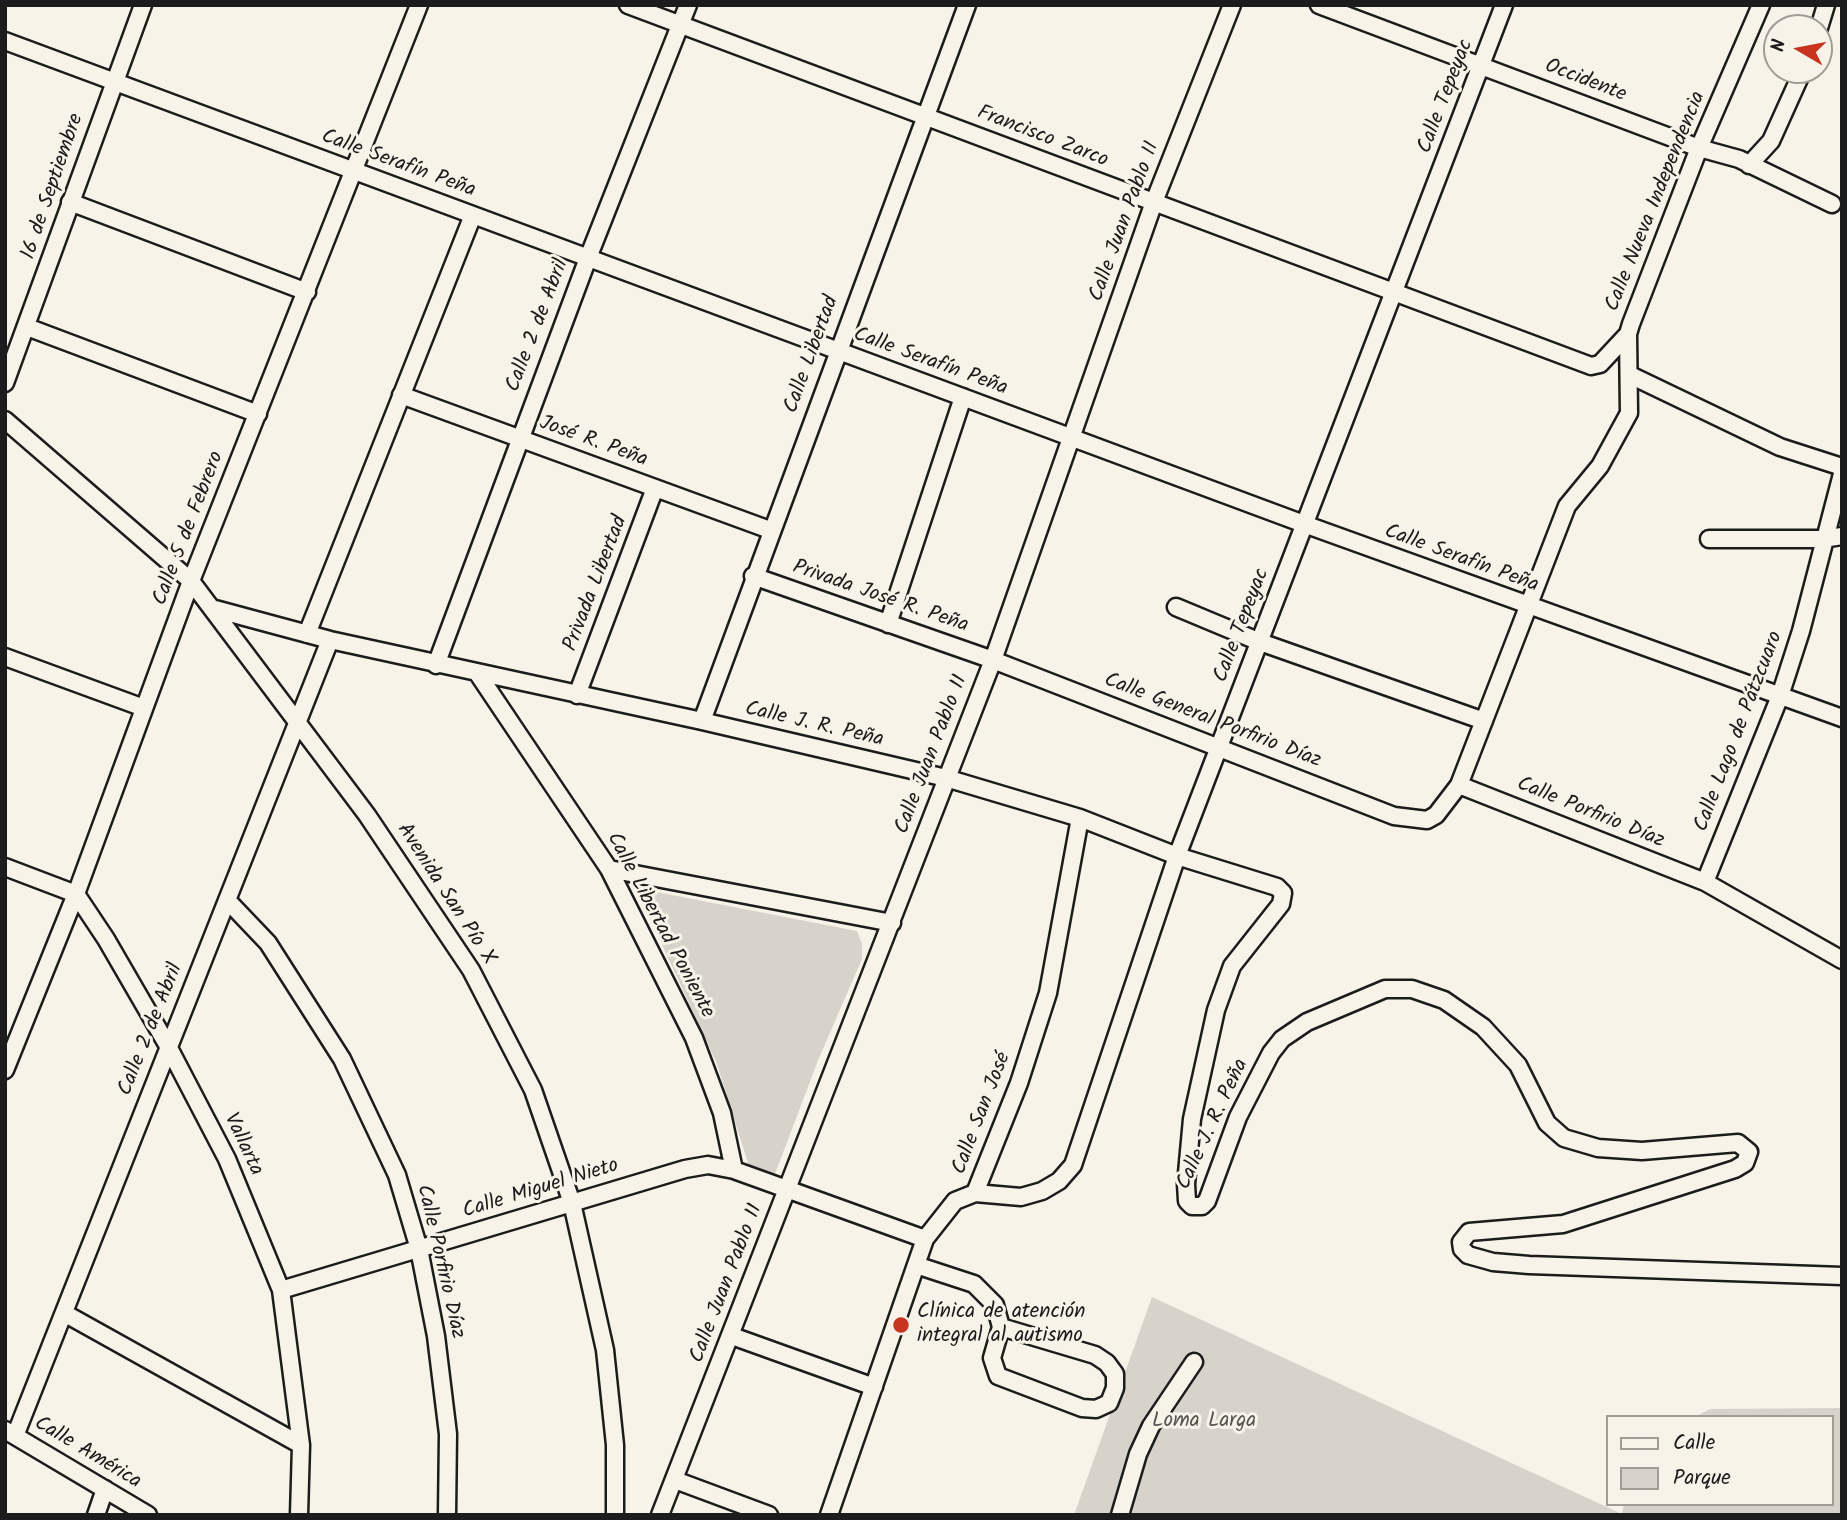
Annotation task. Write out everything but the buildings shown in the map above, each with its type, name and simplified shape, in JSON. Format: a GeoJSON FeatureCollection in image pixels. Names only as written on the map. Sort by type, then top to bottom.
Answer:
{"type":"FeatureCollection","features":[{"type":"Feature","properties":{"kind":"street","name":"16 de Septiembre"},"geometry":{"type":"LineString","coordinates":[[5,383],[144,5]]}},
{"type":"Feature","properties":{"kind":"street","name":"Calle 5 de Febrero"},"geometry":{"type":"LineString","coordinates":[[5,1070],[76,894],[191,581],[419,5]]}},
{"type":"Feature","properties":{"kind":"street","name":"Francisco Zarco"},"geometry":{"type":"LineString","coordinates":[[628,5],[1591,366],[1600,364],[1628,334]]}},
{"type":"Feature","properties":{"kind":"street","name":"Calle 2 de Abril"},"geometry":{"type":"LineString","coordinates":[[436,665],[587,258],[688,5]]}},
{"type":"Feature","properties":{"kind":"street","name":"Calle Libertad"},"geometry":{"type":"LineString","coordinates":[[702,721],[770,530],[967,5]]}},
{"type":"Feature","properties":{"kind":"street","name":"Calle Juan Pablo II"},"geometry":{"type":"LineString","coordinates":[[660,1515],[732,1336],[786,1190],[993,660],[1154,202],[1232,5]]}},
{"type":"Feature","properties":{"kind":"street","name":"Occidente"},"geometry":{"type":"LineString","coordinates":[[1319,5],[1699,148],[1739,159],[1832,204]]}},
{"type":"Feature","properties":{"kind":"street","name":"Calle Tepeyac"},"geometry":{"type":"LineString","coordinates":[[975,1193],[1021,1196],[1042,1191],[1059,1181],[1073,1165],[1177,856],[1504,5]]}},
{"type":"Feature","properties":{"kind":"street","name":"Calle Nueva Independencia"},"geometry":{"type":"LineString","coordinates":[[1417,820],[1427,820],[1436,815],[1459,785],[1567,506],[1600,466],[1629,413],[1628,334],[1699,148],[1761,5]]}},
{"type":"Feature","properties":{"kind":"street","name":"Calle Serafín Peña"},"geometry":{"type":"LineString","coordinates":[[5,41],[1070,438],[1842,719]]}},
{"type":"Feature","properties":{"kind":"street"},"geometry":{"type":"LineString","coordinates":[[1749,166],[1770,141],[1796,84]]}},
{"type":"Feature","properties":{"kind":"street"},"geometry":{"type":"LineString","coordinates":[[70,202],[307,292]]}},
{"type":"Feature","properties":{"kind":"street"},"geometry":{"type":"LineString","coordinates":[[307,634],[473,215]]}},
{"type":"Feature","properties":{"kind":"street"},"geometry":{"type":"LineString","coordinates":[[27,327],[258,414]]}},
{"type":"Feature","properties":{"kind":"street"},"geometry":{"type":"LineString","coordinates":[[1630,375],[1780,447],[1842,467]]}},
{"type":"Feature","properties":{"kind":"street","name":"José R. Peña"},"geometry":{"type":"LineString","coordinates":[[401,395],[770,530]]}},
{"type":"Feature","properties":{"kind":"street"},"geometry":{"type":"LineString","coordinates":[[888,624],[962,397]]}},
{"type":"Feature","properties":{"kind":"street","name":"Avenida San Pío X"},"geometry":{"type":"LineString","coordinates":[[5,421],[191,581],[215,609],[367,815],[471,970],[533,1090],[572,1203],[605,1350],[615,1445],[615,1515]]}},
{"type":"Feature","properties":{"kind":"street","name":"Calle Lago de Pátzcuaro"},"geometry":{"type":"LineString","coordinates":[[1704,882],[1780,696],[1801,631],[1842,474]]}},
{"type":"Feature","properties":{"kind":"street","name":"Privada Libertad"},"geometry":{"type":"LineString","coordinates":[[577,695],[655,488]]}},
{"type":"Feature","properties":{"kind":"street"},"geometry":{"type":"LineString","coordinates":[[1709,539],[1823,539],[1842,536]]}},
{"type":"Feature","properties":{"kind":"street","name":"Privada José R. Peña"},"geometry":{"type":"LineString","coordinates":[[753,576],[993,660]]}},
{"type":"Feature","properties":{"kind":"street"},"geometry":{"type":"LineString","coordinates":[[1176,607],[1260,642],[1484,721]]}},
{"type":"Feature","properties":{"kind":"street","name":"Calle J. R. Peña"},"geometry":{"type":"LineString","coordinates":[[215,609],[436,665],[702,721],[946,778],[1080,818],[1177,856],[1265,882],[1283,893],[1276,913],[1232,966],[1219,999],[1192,1119],[1186,1184],[1188,1201],[1192,1206],[1202,1206],[1207,1201],[1238,1117],[1270,1053],[1282,1039],[1307,1022],[1385,989],[1412,989],[1444,1000],[1483,1027],[1518,1065],[1547,1123],[1564,1138],[1598,1148],[1642,1151],[1738,1143],[1749,1152],[1745,1163],[1735,1169],[1563,1224],[1469,1232],[1461,1242],[1462,1249],[1468,1255],[1493,1262],[1529,1265],[1842,1276]]}},
{"type":"Feature","properties":{"kind":"street","name":"Calle 2 de Abril"},"geometry":{"type":"LineString","coordinates":[[10,1433],[64,1313],[330,640]]}},
{"type":"Feature","properties":{"kind":"street"},"geometry":{"type":"LineString","coordinates":[[5,657],[144,708]]}},
{"type":"Feature","properties":{"kind":"street","name":"Calle General Porfirio Díaz"},"geometry":{"type":"LineString","coordinates":[[993,660],[1394,816],[1417,820]]}},
{"type":"Feature","properties":{"kind":"street","name":"Calle Libertad Poniente"},"geometry":{"type":"LineString","coordinates":[[478,674],[610,869],[694,1038],[722,1114],[734,1170]]}},
{"type":"Feature","properties":{"kind":"street","name":"Calle Porfirio Díaz"},"geometry":{"type":"LineString","coordinates":[[1459,785],[1704,882],[1842,960]]}},
{"type":"Feature","properties":{"kind":"street","name":"Calle San José"},"geometry":{"type":"LineString","coordinates":[[829,1515],[925,1239],[955,1201],[975,1193],[1018,1083],[1048,993],[1080,818]]}},
{"type":"Feature","properties":{"kind":"street"},"geometry":{"type":"LineString","coordinates":[[5,867],[76,894]]}},
{"type":"Feature","properties":{"kind":"street"},"geometry":{"type":"LineString","coordinates":[[610,869],[891,923]]}},
{"type":"Feature","properties":{"kind":"street","name":"Vallarta"},"geometry":{"type":"LineString","coordinates":[[76,894],[106,939],[168,1046],[227,1158],[281,1290],[300,1446],[299,1515]]}},
{"type":"Feature","properties":{"kind":"street","name":"Calle Porfirio Díaz"},"geometry":{"type":"LineString","coordinates":[[227,900],[268,943],[342,1059],[397,1175],[419,1249],[436,1336],[448,1434],[447,1515]]}},
{"type":"Feature","properties":{"kind":"street","name":"Calle Miguel Nieto"},"geometry":{"type":"LineString","coordinates":[[281,1290],[685,1169],[708,1165],[734,1170]]}},
{"type":"Feature","properties":{"kind":"street"},"geometry":{"type":"LineString","coordinates":[[734,1170],[925,1239]]}},
{"type":"Feature","properties":{"kind":"street"},"geometry":{"type":"LineString","coordinates":[[916,1265],[974,1284],[995,1305],[1001,1327],[992,1358],[998,1376],[1082,1408],[1096,1409],[1109,1403],[1115,1388],[1115,1374],[1107,1363],[1095,1355],[1001,1327]]}},
{"type":"Feature","properties":{"kind":"street"},"geometry":{"type":"LineString","coordinates":[[64,1313],[300,1446]]}},
{"type":"Feature","properties":{"kind":"street"},"geometry":{"type":"LineString","coordinates":[[732,1336],[874,1387]]}},
{"type":"Feature","properties":{"kind":"street"},"geometry":{"type":"LineString","coordinates":[[1120,1515],[1138,1454],[1151,1426],[1194,1362]]}},
{"type":"Feature","properties":{"kind":"street","name":"Calle América"},"geometry":{"type":"LineString","coordinates":[[10,1433],[148,1515]]}},
{"type":"Feature","properties":{"kind":"street"},"geometry":{"type":"LineString","coordinates":[[675,1480],[769,1515]]}},
{"type":"Feature","properties":{"kind":"street"},"geometry":{"type":"LineString","coordinates":[[96,1515],[105,1489]]}},
{"type":"Feature","properties":{"kind":"green space"},"geometry":{"type":"Polygon","coordinates":[[[636,888],[857,931],[862,944],[862,959],[819,1058],[773,1179],[752,1176],[717,1064],[636,888]]]}},
{"type":"Feature","properties":{"kind":"green space","name":"Loma Larga"},"geometry":{"type":"Polygon","coordinates":[[[1152,1297],[1622,1514],[1624,1506],[1833,1506],[1833,1415],[1699,1415],[1710,1409],[1842,1408],[1842,1515],[1074,1515],[1152,1297]]]}},
{"type":"Feature","properties":{"kind":"place","name":"Clínica de atención integral al autismo"},"geometry":{"type":"Point","coordinates":[901,1325]}}]}
